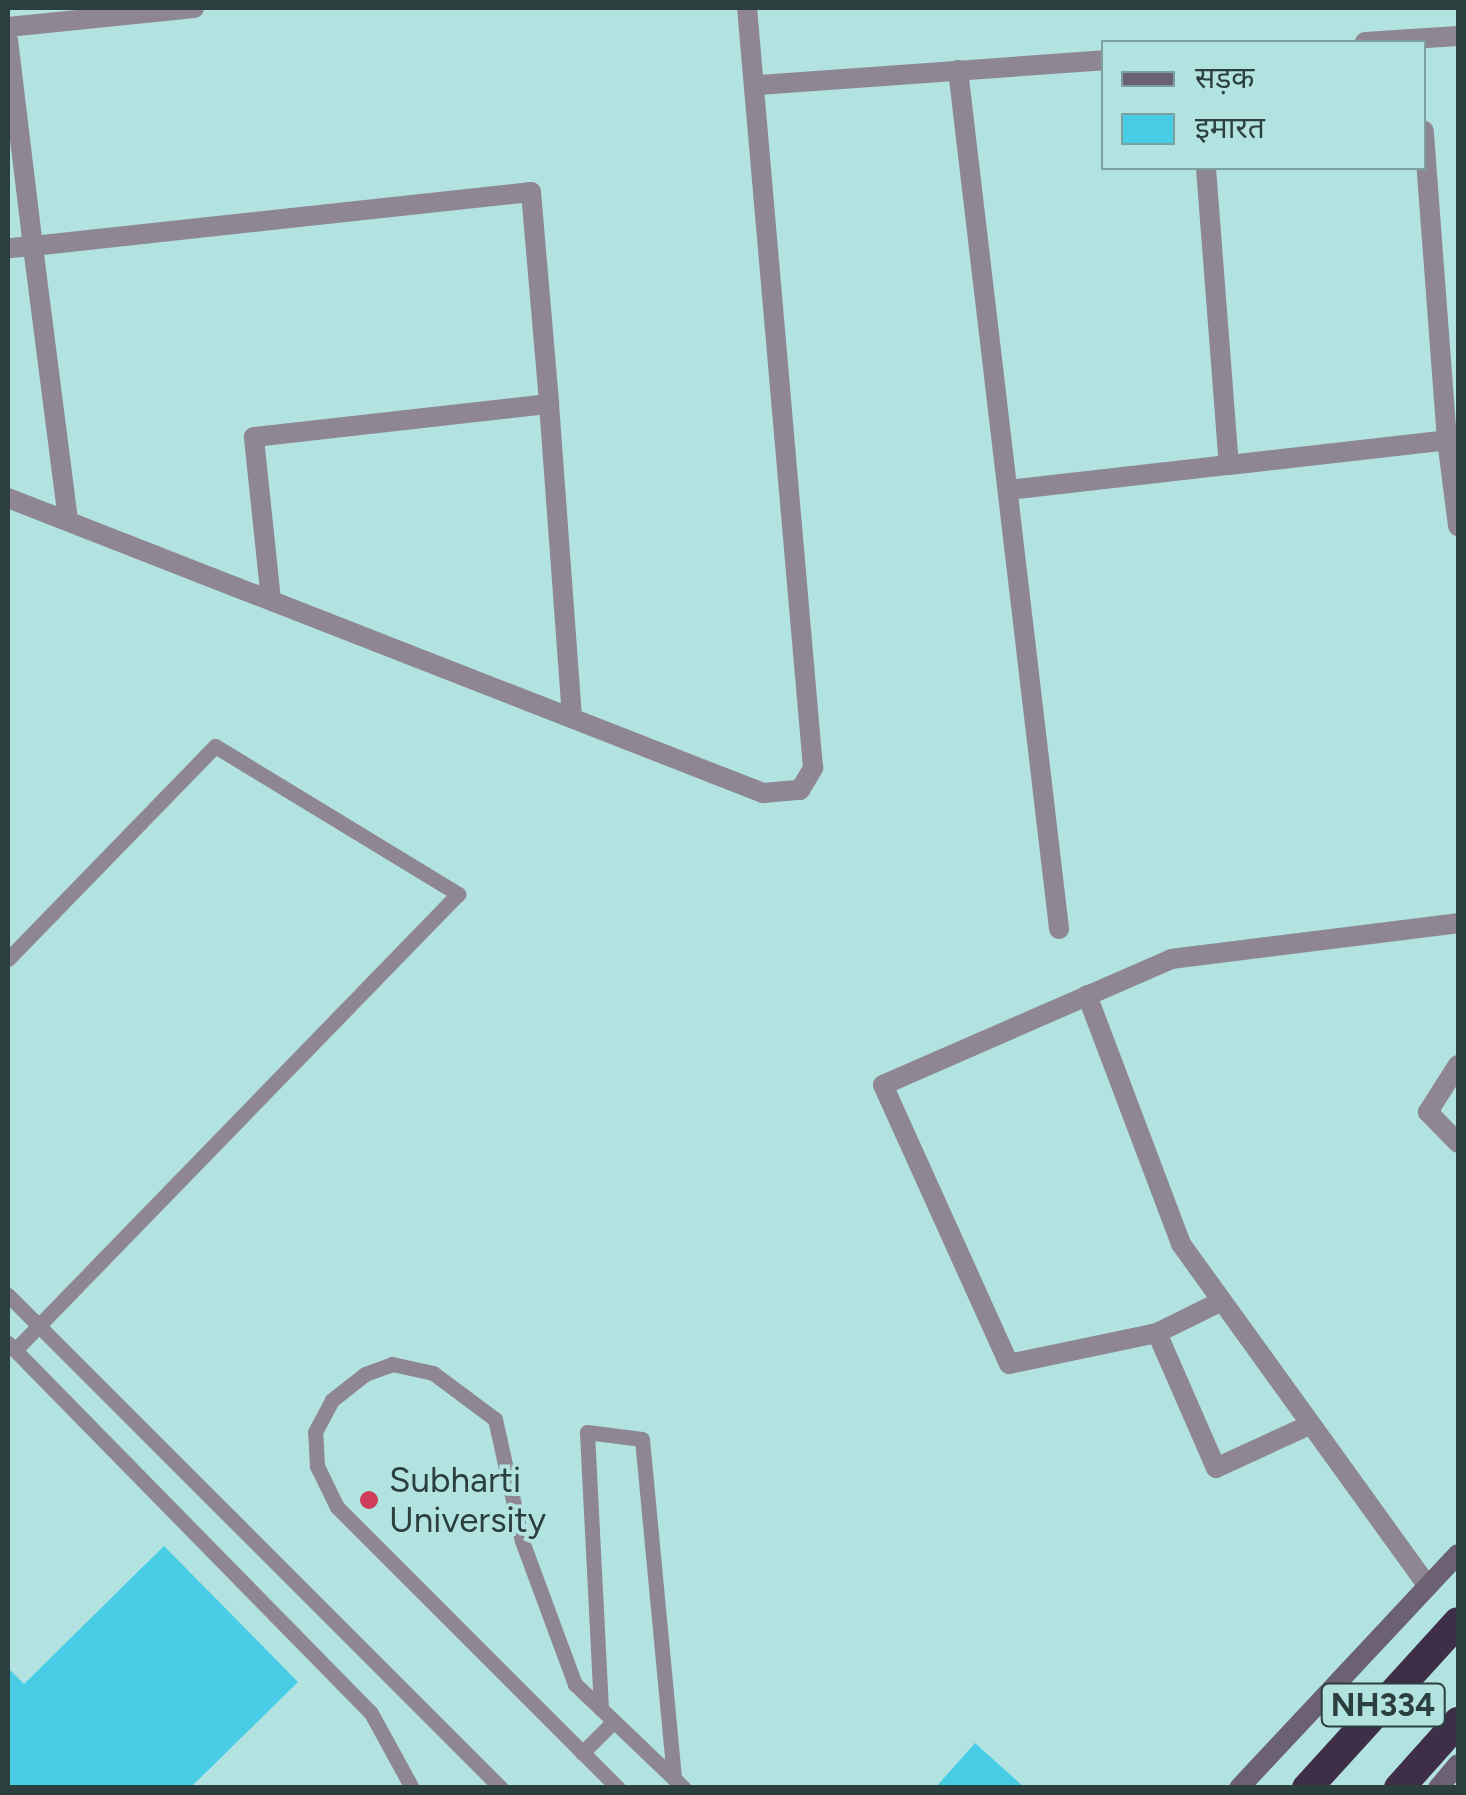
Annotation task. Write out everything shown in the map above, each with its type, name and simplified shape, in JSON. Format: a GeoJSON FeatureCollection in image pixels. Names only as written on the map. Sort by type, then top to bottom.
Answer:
{"type":"FeatureCollection","features":[{"type":"Feature","properties":{"kind":"highway","name":"NH334"},"geometry":{"type":"LineString","coordinates":[[1306,1788],[1458,1622]]}},
{"type":"Feature","properties":{"kind":"highway","name":"NH334"},"geometry":{"type":"LineString","coordinates":[[1398,1788],[1458,1722]]}},
{"type":"Feature","properties":{"kind":"street"},"geometry":{"type":"LineString","coordinates":[[8,26],[194,8]]}},
{"type":"Feature","properties":{"kind":"street"},"geometry":{"type":"LineString","coordinates":[[8,498],[763,793],[800,790],[813,768],[759,86],[748,8]]}},
{"type":"Feature","properties":{"kind":"street"},"geometry":{"type":"LineString","coordinates":[[1425,40],[1458,36]]}},
{"type":"Feature","properties":{"kind":"street"},"geometry":{"type":"LineString","coordinates":[[8,40],[68,520]]}},
{"type":"Feature","properties":{"kind":"street"},"geometry":{"type":"LineString","coordinates":[[759,86],[1101,60]]}},
{"type":"Feature","properties":{"kind":"street"},"geometry":{"type":"LineString","coordinates":[[958,70],[1059,930]]}},
{"type":"Feature","properties":{"kind":"street"},"geometry":{"type":"LineString","coordinates":[[1426,159],[1446,440],[1458,526]]}},
{"type":"Feature","properties":{"kind":"street"},"geometry":{"type":"LineString","coordinates":[[1206,170],[1229,465]]}},
{"type":"Feature","properties":{"kind":"street"},"geometry":{"type":"LineString","coordinates":[[8,248],[531,192],[572,718]]}},
{"type":"Feature","properties":{"kind":"street"},"geometry":{"type":"LineString","coordinates":[[271,600],[254,437],[549,404]]}},
{"type":"Feature","properties":{"kind":"street"},"geometry":{"type":"LineString","coordinates":[[1008,490],[1446,440]]}},
{"type":"Feature","properties":{"kind":"street"},"geometry":{"type":"LineString","coordinates":[[1220,1302],[1157,1334],[1009,1364],[883,1085],[1171,959],[1458,923]]}},
{"type":"Feature","properties":{"kind":"street"},"geometry":{"type":"LineString","coordinates":[[1087,995],[1181,1244],[1305,1426],[1428,1586]]}},
{"type":"Feature","properties":{"kind":"street"},"geometry":{"type":"LineString","coordinates":[[1458,1066],[1428,1112],[1458,1143]]}},
{"type":"Feature","properties":{"kind":"street"},"geometry":{"type":"LineString","coordinates":[[1157,1334],[1216,1468],[1305,1426]]}},
{"type":"Feature","properties":{"kind":"street"},"geometry":{"type":"LineString","coordinates":[[1239,1788],[1458,1554]]}},
{"type":"Feature","properties":{"kind":"street"},"geometry":{"type":"LineString","coordinates":[[1438,1788],[1458,1764]]}},
{"type":"Feature","properties":{"kind":"lane"},"geometry":{"type":"LineString","coordinates":[[8,959],[215,746],[458,894],[38,1326],[11,1347],[371,1713],[412,1788]]}},
{"type":"Feature","properties":{"kind":"lane"},"geometry":{"type":"LineString","coordinates":[[8,1295],[501,1788]]}},
{"type":"Feature","properties":{"kind":"lane"},"geometry":{"type":"LineString","coordinates":[[618,1788],[338,1507],[317,1466],[316,1432],[332,1400],[365,1374],[392,1364],[434,1372],[495,1419],[545,1609],[575,1684],[679,1783]]}},
{"type":"Feature","properties":{"kind":"lane"},"geometry":{"type":"LineString","coordinates":[[601,1709],[587,1432],[642,1440],[679,1783]]}},
{"type":"Feature","properties":{"kind":"lane"},"geometry":{"type":"LineString","coordinates":[[179,1516],[204,1493]]}},
{"type":"Feature","properties":{"kind":"lane"},"geometry":{"type":"LineString","coordinates":[[582,1752],[614,1721]]}},
{"type":"Feature","properties":{"kind":"building"},"geometry":{"type":"Polygon","coordinates":[[[164,1546],[298,1682],[190,1788],[8,1788],[8,1668],[24,1684],[164,1546]]]}},
{"type":"Feature","properties":{"kind":"building"},"geometry":{"type":"Polygon","coordinates":[[[975,1743],[1025,1788],[935,1788],[975,1743]]]}},
{"type":"Feature","properties":{"kind":"place","name":"Subharti University"},"geometry":{"type":"Point","coordinates":[369,1500]}}]}
